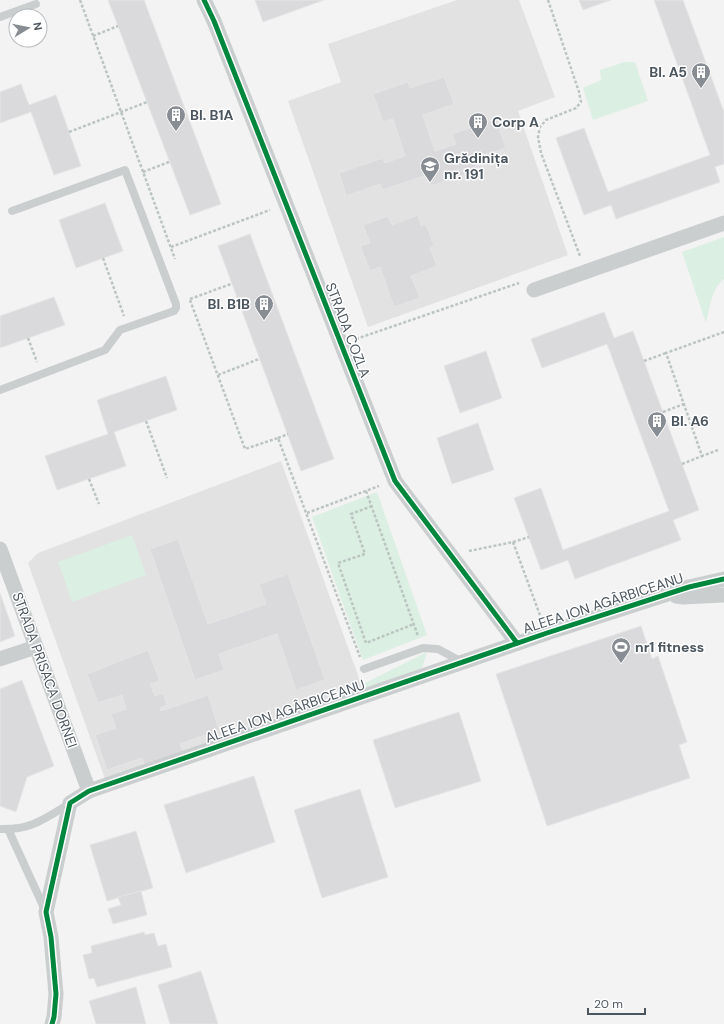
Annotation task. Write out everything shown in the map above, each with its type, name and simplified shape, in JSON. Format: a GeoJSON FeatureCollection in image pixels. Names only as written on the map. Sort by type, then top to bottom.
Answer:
{"type":"FeatureCollection","features":[{"type":"Feature","properties":{"kind":"street","name":"STRADA COZLA"},"geometry":{"type":"LineString","coordinates":[[204,0],[214,21],[395,481],[517,643]]}},
{"type":"Feature","properties":{"kind":"street"},"geometry":{"type":"LineString","coordinates":[[534,290],[724,223]]}},
{"type":"Feature","properties":{"kind":"street","name":"STRADA PRISACA DORNEI"},"geometry":{"type":"LineString","coordinates":[[0,549],[89,791]]}},
{"type":"Feature","properties":{"kind":"street","name":"ALEEA ION AGÂRBICEANU"},"geometry":{"type":"LineString","coordinates":[[70,803],[89,791],[517,643],[701,584],[724,579]]}},
{"type":"Feature","properties":{"kind":"street","name":"ALEEA ION AGÂRBICEANU"},"geometry":{"type":"LineString","coordinates":[[667,595],[683,597],[724,595]]}},
{"type":"Feature","properties":{"kind":"street"},"geometry":{"type":"LineString","coordinates":[[0,659],[36,647]]}},
{"type":"Feature","properties":{"kind":"street"},"geometry":{"type":"LineString","coordinates":[[52,1024],[56,994],[51,937],[46,912],[70,803]]}},
{"type":"Feature","properties":{"kind":"lane"},"geometry":{"type":"LineString","coordinates":[[0,17],[36,4]]}},
{"type":"Feature","properties":{"kind":"lane"},"geometry":{"type":"LineString","coordinates":[[0,390],[105,350],[120,330],[174,311],[176,308],[176,304],[125,170],[12,211]]}},
{"type":"Feature","properties":{"kind":"lane"},"geometry":{"type":"LineString","coordinates":[[364,669],[422,648],[438,649],[462,662]]}},
{"type":"Feature","properties":{"kind":"lane"},"geometry":{"type":"LineString","coordinates":[[46,912],[4,829],[24,827],[39,822],[70,803]]}},
{"type":"Feature","properties":{"kind":"path"},"geometry":{"type":"LineString","coordinates":[[80,0],[176,262]]}},
{"type":"Feature","properties":{"kind":"path"},"geometry":{"type":"LineString","coordinates":[[548,0],[581,102],[576,108],[546,120],[540,127],[538,137],[541,153],[586,272]]}},
{"type":"Feature","properties":{"kind":"path"},"geometry":{"type":"LineString","coordinates":[[93,36],[118,26]]}},
{"type":"Feature","properties":{"kind":"path"},"geometry":{"type":"LineString","coordinates":[[69,132],[147,102]]}},
{"type":"Feature","properties":{"kind":"path"},"geometry":{"type":"LineString","coordinates":[[143,172],[170,162]]}},
{"type":"Feature","properties":{"kind":"path"},"geometry":{"type":"LineString","coordinates":[[171,247],[286,204]]}},
{"type":"Feature","properties":{"kind":"path"},"geometry":{"type":"LineString","coordinates":[[103,258],[128,327]]}},
{"type":"Feature","properties":{"kind":"path"},"geometry":{"type":"LineString","coordinates":[[340,344],[530,279],[534,290]]}},
{"type":"Feature","properties":{"kind":"path"},"geometry":{"type":"LineString","coordinates":[[231,284],[190,299],[245,449],[288,434]]}},
{"type":"Feature","properties":{"kind":"path"},"geometry":{"type":"LineString","coordinates":[[644,361],[724,332]]}},
{"type":"Feature","properties":{"kind":"path"},"geometry":{"type":"LineString","coordinates":[[28,338],[42,374]]}},
{"type":"Feature","properties":{"kind":"path"},"geometry":{"type":"LineString","coordinates":[[666,353],[702,456]]}},
{"type":"Feature","properties":{"kind":"path"},"geometry":{"type":"LineString","coordinates":[[218,375],[260,359]]}},
{"type":"Feature","properties":{"kind":"path"},"geometry":{"type":"LineString","coordinates":[[663,412],[684,404]]}},
{"type":"Feature","properties":{"kind":"path"},"geometry":{"type":"LineString","coordinates":[[146,422],[167,478]]}},
{"type":"Feature","properties":{"kind":"path"},"geometry":{"type":"LineString","coordinates":[[278,438],[364,669]]}},
{"type":"Feature","properties":{"kind":"path"},"geometry":{"type":"LineString","coordinates":[[682,464],[718,450]]}},
{"type":"Feature","properties":{"kind":"path"},"geometry":{"type":"LineString","coordinates":[[89,479],[99,504]]}},
{"type":"Feature","properties":{"kind":"path"},"geometry":{"type":"LineString","coordinates":[[307,513],[395,481]]}},
{"type":"Feature","properties":{"kind":"path"},"geometry":{"type":"LineString","coordinates":[[366,491],[422,648]]}},
{"type":"Feature","properties":{"kind":"path"},"geometry":{"type":"LineString","coordinates":[[372,506],[351,514],[365,554],[338,563],[350,600],[366,643],[414,624]]}},
{"type":"Feature","properties":{"kind":"path"},"geometry":{"type":"LineString","coordinates":[[450,555],[513,542],[529,537]]}},
{"type":"Feature","properties":{"kind":"path"},"geometry":{"type":"LineString","coordinates":[[513,542],[547,633]]}},
{"type":"Feature","properties":{"kind":"shaded area","name":"Grădinița nr. 191"},"geometry":{"type":"Polygon","coordinates":[[[457,0],[519,0],[555,97],[518,111],[568,255],[368,327],[288,101],[341,82],[328,44],[457,0]]]}},
{"type":"Feature","properties":{"kind":"shaded area"},"geometry":{"type":"Polygon","coordinates":[[[281,461],[364,692],[106,782],[28,563],[38,553],[281,461]]]}},
{"type":"Feature","properties":{"kind":"green space"},"geometry":{"type":"Polygon","coordinates":[[[625,62],[635,62],[648,101],[593,120],[583,88],[601,80],[600,70],[625,62]]]}},
{"type":"Feature","properties":{"kind":"green space"},"geometry":{"type":"Polygon","coordinates":[[[724,237],[724,279],[716,288],[706,323],[682,252],[724,237]]]}},
{"type":"Feature","properties":{"kind":"green space"},"geometry":{"type":"Polygon","coordinates":[[[377,492],[427,635],[363,660],[312,517],[377,492]]]}},
{"type":"Feature","properties":{"kind":"green space"},"geometry":{"type":"Polygon","coordinates":[[[132,535],[146,575],[72,602],[58,562],[132,535]]]}},
{"type":"Feature","properties":{"kind":"green space"},"geometry":{"type":"Polygon","coordinates":[[[427,652],[423,666],[415,680],[370,700],[365,683],[427,652]]]}},
{"type":"Feature","properties":{"kind":"building","name":"Bl. B1A"},"geometry":{"type":"Polygon","coordinates":[[[108,0],[144,0],[221,204],[190,215],[108,0]]]}},
{"type":"Feature","properties":{"kind":"building"},"geometry":{"type":"Polygon","coordinates":[[[255,0],[324,0],[263,22],[255,0]]]}},
{"type":"Feature","properties":{"kind":"building"},"geometry":{"type":"Polygon","coordinates":[[[579,0],[611,0],[583,10],[579,0]]]}},
{"type":"Feature","properties":{"kind":"building","name":"Bl. A5"},"geometry":{"type":"Polygon","coordinates":[[[654,0],[683,0],[724,112],[724,164],[715,167],[720,182],[616,219],[611,205],[584,215],[556,138],[584,128],[608,192],[710,155],[654,0]]]}},
{"type":"Feature","properties":{"kind":"building","name":"Corp A"},"geometry":{"type":"Polygon","coordinates":[[[444,77],[454,104],[423,115],[435,151],[456,144],[452,134],[496,119],[506,148],[473,159],[477,170],[431,186],[427,175],[382,190],[380,184],[346,196],[339,173],[383,158],[385,163],[405,156],[393,119],[383,122],[373,94],[408,82],[410,88],[444,77]]]}},
{"type":"Feature","properties":{"kind":"building"},"geometry":{"type":"Polygon","coordinates":[[[21,84],[29,105],[56,95],[81,166],[54,175],[31,112],[0,123],[0,92],[21,84]]]}},
{"type":"Feature","properties":{"kind":"building"},"geometry":{"type":"Polygon","coordinates":[[[105,203],[123,251],[76,268],[59,220],[105,203]]]}},
{"type":"Feature","properties":{"kind":"building"},"geometry":{"type":"Polygon","coordinates":[[[418,215],[421,226],[426,224],[434,246],[430,248],[437,266],[411,276],[420,298],[394,307],[380,267],[370,271],[360,246],[370,243],[363,225],[388,216],[392,225],[418,215]]]}},
{"type":"Feature","properties":{"kind":"building","name":"Bl. B1B"},"geometry":{"type":"Polygon","coordinates":[[[250,234],[334,459],[301,471],[218,246],[250,234]]]}},
{"type":"Feature","properties":{"kind":"building"},"geometry":{"type":"Polygon","coordinates":[[[54,297],[65,325],[0,348],[0,316],[54,297]]]}},
{"type":"Feature","properties":{"kind":"building","name":"Bl. A6"},"geometry":{"type":"Polygon","coordinates":[[[604,312],[614,338],[633,331],[699,510],[673,520],[681,540],[575,579],[568,560],[541,570],[514,498],[541,488],[563,550],[669,511],[607,344],[542,368],[531,339],[604,312]]]}},
{"type":"Feature","properties":{"kind":"building"},"geometry":{"type":"Polygon","coordinates":[[[486,351],[502,398],[460,413],[444,366],[486,351]]]}},
{"type":"Feature","properties":{"kind":"building"},"geometry":{"type":"Polygon","coordinates":[[[166,376],[177,410],[114,432],[126,466],[57,490],[45,456],[108,434],[97,400],[166,376]]]}},
{"type":"Feature","properties":{"kind":"building"},"geometry":{"type":"Polygon","coordinates":[[[478,423],[494,470],[452,484],[437,438],[478,423]]]}},
{"type":"Feature","properties":{"kind":"building"},"geometry":{"type":"Polygon","coordinates":[[[178,539],[208,624],[266,604],[259,584],[288,574],[325,680],[296,690],[277,634],[219,654],[224,670],[195,680],[150,549],[178,539]]]}},
{"type":"Feature","properties":{"kind":"building"},"geometry":{"type":"Polygon","coordinates":[[[0,593],[15,636],[0,642],[0,593]]]}},
{"type":"Feature","properties":{"kind":"building"},"geometry":{"type":"Polygon","coordinates":[[[641,626],[652,659],[658,656],[687,742],[679,745],[690,778],[547,826],[496,674],[641,626]]]}},
{"type":"Feature","properties":{"kind":"building"},"geometry":{"type":"Polygon","coordinates":[[[148,650],[160,681],[150,684],[155,696],[163,693],[167,705],[160,708],[161,711],[208,695],[219,730],[180,744],[184,753],[145,766],[142,758],[107,770],[95,735],[116,728],[111,714],[126,709],[122,695],[98,703],[87,674],[148,650]]]}},
{"type":"Feature","properties":{"kind":"building"},"geometry":{"type":"Polygon","coordinates":[[[22,680],[54,766],[27,777],[16,812],[0,806],[0,689],[22,680]]]}},
{"type":"Feature","properties":{"kind":"building"},"geometry":{"type":"Polygon","coordinates":[[[459,712],[481,781],[395,808],[373,740],[459,712]]]}},
{"type":"Feature","properties":{"kind":"building"},"geometry":{"type":"Polygon","coordinates":[[[254,776],[275,842],[186,873],[164,805],[254,776]]]}},
{"type":"Feature","properties":{"kind":"building"},"geometry":{"type":"Polygon","coordinates":[[[360,789],[388,877],[322,898],[294,810],[360,789]]]}},
{"type":"Feature","properties":{"kind":"building"},"geometry":{"type":"Polygon","coordinates":[[[136,831],[153,888],[107,901],[90,845],[136,831]]]}},
{"type":"Feature","properties":{"kind":"building"},"geometry":{"type":"Polygon","coordinates":[[[141,891],[147,915],[113,924],[108,909],[121,905],[118,897],[141,891]]]}},
{"type":"Feature","properties":{"kind":"building"},"geometry":{"type":"Polygon","coordinates":[[[144,932],[145,935],[154,933],[158,946],[166,944],[172,967],[97,987],[94,978],[89,979],[83,955],[92,953],[91,946],[144,932]]]}},
{"type":"Feature","properties":{"kind":"building"},"geometry":{"type":"Polygon","coordinates":[[[201,971],[218,1024],[170,1024],[158,985],[201,971]]]}},
{"type":"Feature","properties":{"kind":"building"},"geometry":{"type":"Polygon","coordinates":[[[136,987],[146,1024],[96,1024],[89,1001],[136,987]]]}},
{"type":"Feature","properties":{"kind":"cycle path"},"geometry":{"type":"LineString","coordinates":[[204,0],[214,21],[395,481],[517,643]]}},
{"type":"Feature","properties":{"kind":"cycle path"},"geometry":{"type":"LineString","coordinates":[[52,1024],[56,994],[51,937],[46,912],[70,803],[89,791],[547,633],[689,587],[724,579]]}},
{"type":"Feature","properties":{"kind":"place","name":"Bl. A5"},"geometry":{"type":"Point","coordinates":[701,89]}},
{"type":"Feature","properties":{"kind":"place","name":"Bl. B1A"},"geometry":{"type":"Point","coordinates":[176,132]}},
{"type":"Feature","properties":{"kind":"place","name":"Corp A"},"geometry":{"type":"Point","coordinates":[478,139]}},
{"type":"Feature","properties":{"kind":"place","name":"Grădinița nr. 191"},"geometry":{"type":"Point","coordinates":[430,183]}},
{"type":"Feature","properties":{"kind":"place","name":"Bl. B1B"},"geometry":{"type":"Point","coordinates":[264,321]}},
{"type":"Feature","properties":{"kind":"place","name":"Bl. A6"},"geometry":{"type":"Point","coordinates":[657,438]}},
{"type":"Feature","properties":{"kind":"place","name":"nr1 fitness"},"geometry":{"type":"Point","coordinates":[621,664]}}]}
